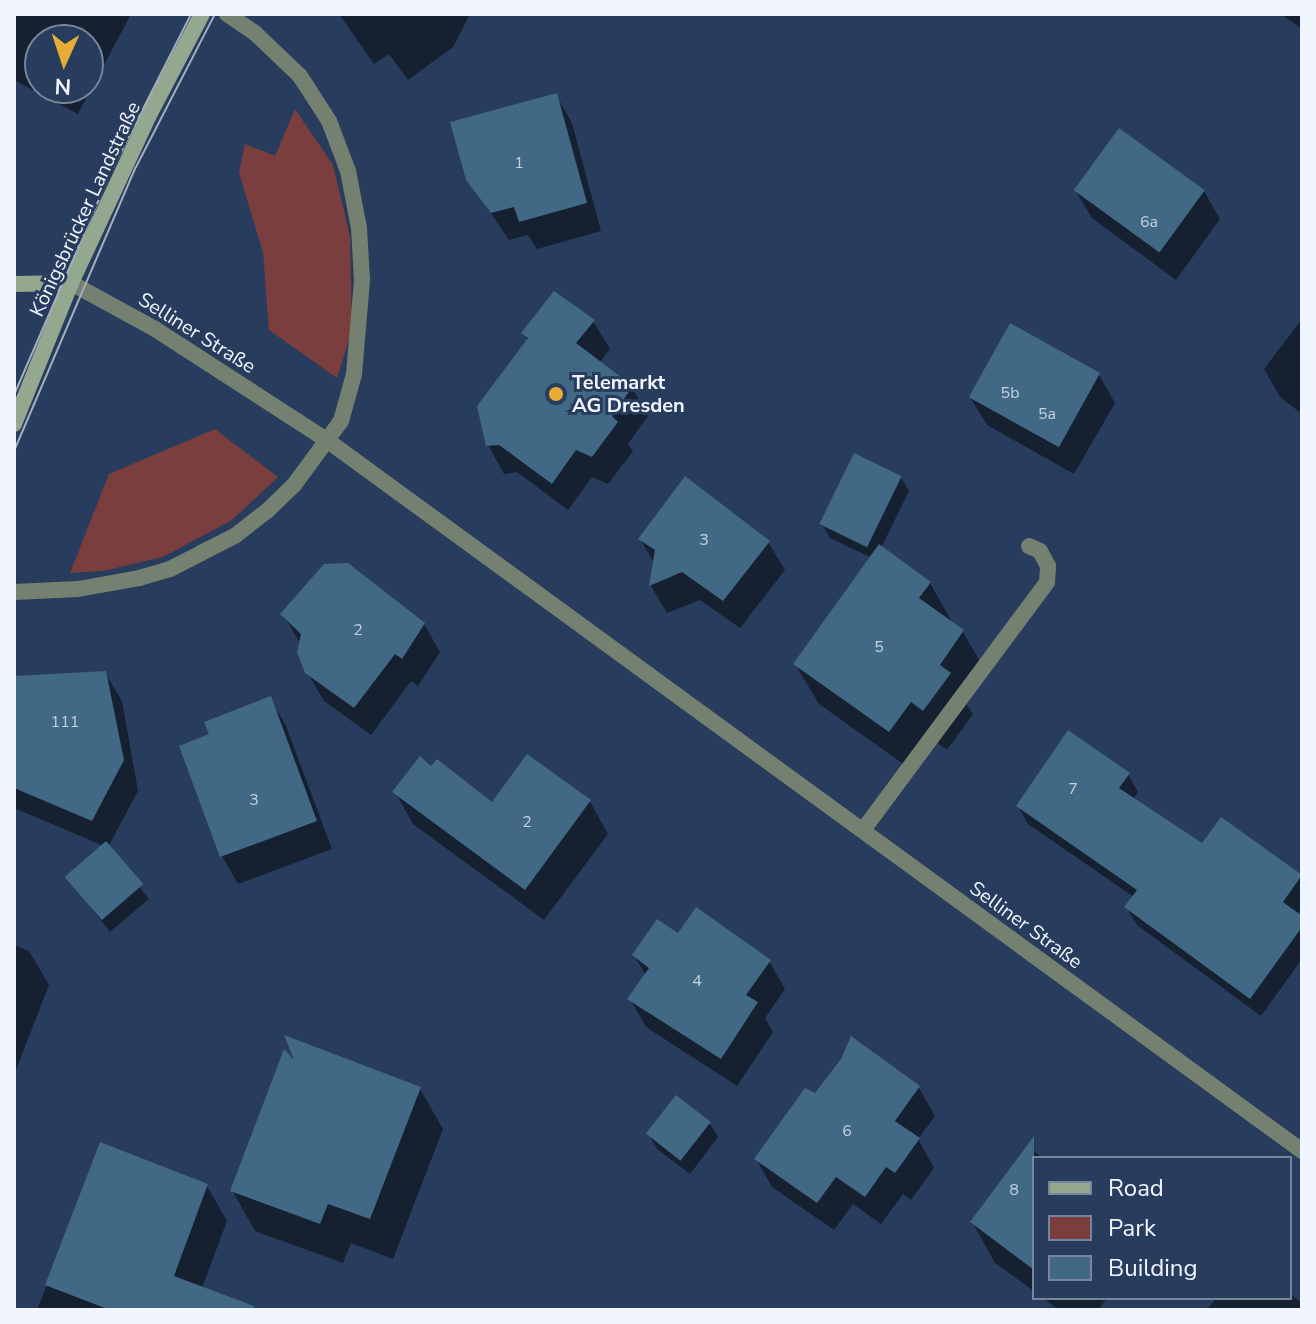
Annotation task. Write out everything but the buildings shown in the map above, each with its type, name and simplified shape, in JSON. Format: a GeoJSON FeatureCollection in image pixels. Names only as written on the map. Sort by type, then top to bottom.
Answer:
{"type":"FeatureCollection","features":[{"type":"Feature","properties":{"kind":"main road","name":"Königsbrücker Landstraße"},"geometry":{"type":"LineString","coordinates":[[14,424],[71,283],[148,117],[202,14]]}},
{"type":"Feature","properties":{"kind":"main road"},"geometry":{"type":"LineString","coordinates":[[14,284],[71,283]]}},
{"type":"Feature","properties":{"kind":"street"},"geometry":{"type":"LineString","coordinates":[[14,592],[78,589],[170,569],[236,535],[267,511],[328,441],[341,421],[354,374],[360,330],[359,228],[348,171],[329,121],[300,76],[255,33],[227,14]]}},
{"type":"Feature","properties":{"kind":"street","name":"Selliner Straße"},"geometry":{"type":"LineString","coordinates":[[71,283],[155,329],[328,441],[1302,1151]]}},
{"type":"Feature","properties":{"kind":"street"},"geometry":{"type":"LineString","coordinates":[[863,830],[1047,582],[1048,566],[1040,551],[1029,546]]}},
{"type":"Feature","properties":{"kind":"green space"},"geometry":{"type":"Polygon","coordinates":[[[295,109],[333,165],[350,236],[352,330],[337,378],[269,330],[263,252],[239,173],[245,144],[275,156],[295,109]]]}},
{"type":"Feature","properties":{"kind":"green space"},"geometry":{"type":"Polygon","coordinates":[[[215,429],[278,477],[232,520],[163,557],[103,571],[70,573],[109,474],[215,429]]]}},
{"type":"Feature","properties":{"kind":"tram line"},"geometry":{"type":"LineString","coordinates":[[14,395],[110,174],[191,14]]}},
{"type":"Feature","properties":{"kind":"tram line"},"geometry":{"type":"LineString","coordinates":[[14,451],[136,167],[215,14]]}},
{"type":"Feature","properties":{"kind":"place","name":"Telemarkt AG Dresden"},"geometry":{"type":"Point","coordinates":[556,394]}}]}
